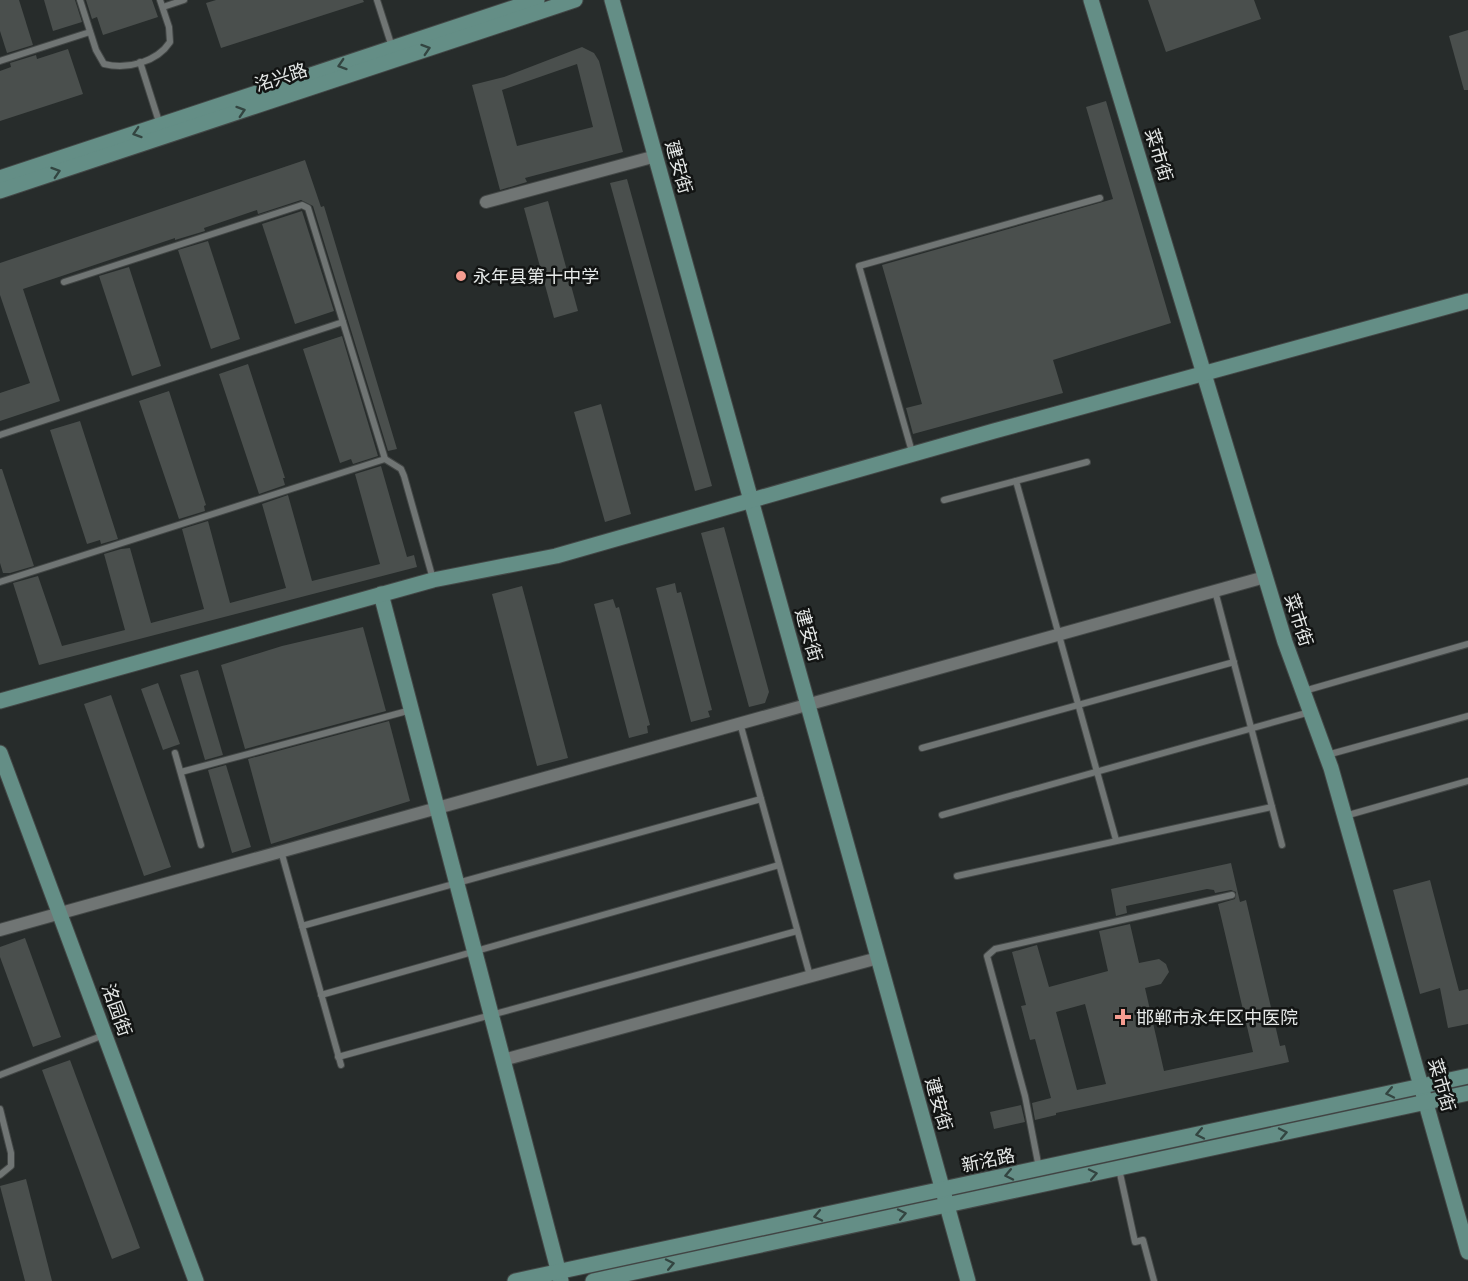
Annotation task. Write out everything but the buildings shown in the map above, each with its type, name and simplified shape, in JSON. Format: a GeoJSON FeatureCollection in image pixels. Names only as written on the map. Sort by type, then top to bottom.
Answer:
{"type":"FeatureCollection","features":[{"type":"Feature","properties":{"kind":"street","name":"洺兴路"},"geometry":{"type":"LineString","coordinates":[[0,178],[537,0]]}},
{"type":"Feature","properties":{"kind":"street","name":"洺兴路"},"geometry":{"type":"LineString","coordinates":[[0,191],[575,0]]}},
{"type":"Feature","properties":{"kind":"street","name":"建安街"},"geometry":{"type":"LineString","coordinates":[[612,0],[968,1281]]}},
{"type":"Feature","properties":{"kind":"street","name":"菜市街"},"geometry":{"type":"LineString","coordinates":[[1091,0],[1265,577],[1345,816],[1468,1252]]}},
{"type":"Feature","properties":{"kind":"street"},"geometry":{"type":"LineString","coordinates":[[486,202],[656,156]]}},
{"type":"Feature","properties":{"kind":"street"},"geometry":{"type":"LineString","coordinates":[[0,701],[433,580],[556,555],[1468,301]]}},
{"type":"Feature","properties":{"kind":"street"},"geometry":{"type":"LineString","coordinates":[[0,930],[1265,577]]}},
{"type":"Feature","properties":{"kind":"street"},"geometry":{"type":"LineString","coordinates":[[381,594],[560,1276]]}},
{"type":"Feature","properties":{"kind":"street","name":"洺园街"},"geometry":{"type":"LineString","coordinates":[[0,753],[196,1281]]}},
{"type":"Feature","properties":{"kind":"street"},"geometry":{"type":"LineString","coordinates":[[503,1060],[878,958]]}},
{"type":"Feature","properties":{"kind":"street","name":"新洺路"},"geometry":{"type":"LineString","coordinates":[[515,1281],[560,1276],[943,1189],[1468,1076]]}},
{"type":"Feature","properties":{"kind":"street","name":"新洺路"},"geometry":{"type":"LineString","coordinates":[[593,1281],[1468,1093]]}},
{"type":"Feature","properties":{"kind":"lane"},"geometry":{"type":"LineString","coordinates":[[80,0],[90,32],[104,64],[116,67],[140,62],[160,54],[170,42],[161,4],[184,0]]}},
{"type":"Feature","properties":{"kind":"lane"},"geometry":{"type":"LineString","coordinates":[[377,0],[392,48]]}},
{"type":"Feature","properties":{"kind":"lane"},"geometry":{"type":"LineString","coordinates":[[0,61],[90,32]]}},
{"type":"Feature","properties":{"kind":"lane"},"geometry":{"type":"LineString","coordinates":[[140,62],[160,125]]}},
{"type":"Feature","properties":{"kind":"lane"},"geometry":{"type":"LineString","coordinates":[[912,454],[859,266],[1100,198]]}},
{"type":"Feature","properties":{"kind":"lane"},"geometry":{"type":"LineString","coordinates":[[64,282],[302,205],[308,208],[385,459],[401,469],[404,476],[433,580]]}},
{"type":"Feature","properties":{"kind":"lane"},"geometry":{"type":"LineString","coordinates":[[0,435],[343,322]]}},
{"type":"Feature","properties":{"kind":"lane"},"geometry":{"type":"LineString","coordinates":[[0,582],[385,459]]}},
{"type":"Feature","properties":{"kind":"lane"},"geometry":{"type":"LineString","coordinates":[[944,500],[1087,462]]}},
{"type":"Feature","properties":{"kind":"lane"},"geometry":{"type":"LineString","coordinates":[[1016,481],[1116,840]]}},
{"type":"Feature","properties":{"kind":"lane"},"geometry":{"type":"LineString","coordinates":[[1215,591],[1282,845]]}},
{"type":"Feature","properties":{"kind":"lane"},"geometry":{"type":"LineString","coordinates":[[1303,691],[1468,644]]}},
{"type":"Feature","properties":{"kind":"lane"},"geometry":{"type":"LineString","coordinates":[[922,748],[1234,662]]}},
{"type":"Feature","properties":{"kind":"lane"},"geometry":{"type":"LineString","coordinates":[[181,772],[411,710]]}},
{"type":"Feature","properties":{"kind":"lane"},"geometry":{"type":"LineString","coordinates":[[942,815],[1311,712]]}},
{"type":"Feature","properties":{"kind":"lane"},"geometry":{"type":"LineString","coordinates":[[1326,755],[1468,716]]}},
{"type":"Feature","properties":{"kind":"lane"},"geometry":{"type":"LineString","coordinates":[[740,722],[810,976]]}},
{"type":"Feature","properties":{"kind":"lane"},"geometry":{"type":"LineString","coordinates":[[175,753],[201,845]]}},
{"type":"Feature","properties":{"kind":"lane"},"geometry":{"type":"LineString","coordinates":[[1345,816],[1468,781]]}},
{"type":"Feature","properties":{"kind":"lane"},"geometry":{"type":"LineString","coordinates":[[302,926],[761,799]]}},
{"type":"Feature","properties":{"kind":"lane"},"geometry":{"type":"LineString","coordinates":[[957,876],[1272,807]]}},
{"type":"Feature","properties":{"kind":"lane"},"geometry":{"type":"LineString","coordinates":[[281,850],[341,1065]]}},
{"type":"Feature","properties":{"kind":"lane"},"geometry":{"type":"LineString","coordinates":[[321,994],[779,865]]}},
{"type":"Feature","properties":{"kind":"lane"},"geometry":{"type":"LineString","coordinates":[[1039,1169],[1025,1096],[987,956],[995,949],[1232,895]]}},
{"type":"Feature","properties":{"kind":"lane"},"geometry":{"type":"LineString","coordinates":[[338,1057],[797,931]]}},
{"type":"Feature","properties":{"kind":"lane"},"geometry":{"type":"LineString","coordinates":[[0,1075],[105,1035]]}},
{"type":"Feature","properties":{"kind":"lane"},"geometry":{"type":"LineString","coordinates":[[0,1109],[11,1153],[11,1166],[0,1175]]}},
{"type":"Feature","properties":{"kind":"lane"},"geometry":{"type":"LineString","coordinates":[[1119,1168],[1135,1242],[1143,1240],[1154,1281]]}},
{"type":"Feature","properties":{"kind":"place","name":"永年县第十中学"},"geometry":{"type":"Point","coordinates":[461,276]}},
{"type":"Feature","properties":{"kind":"place","name":"邯郸市永年区中医院"},"geometry":{"type":"Point","coordinates":[1123,1017]}}]}
